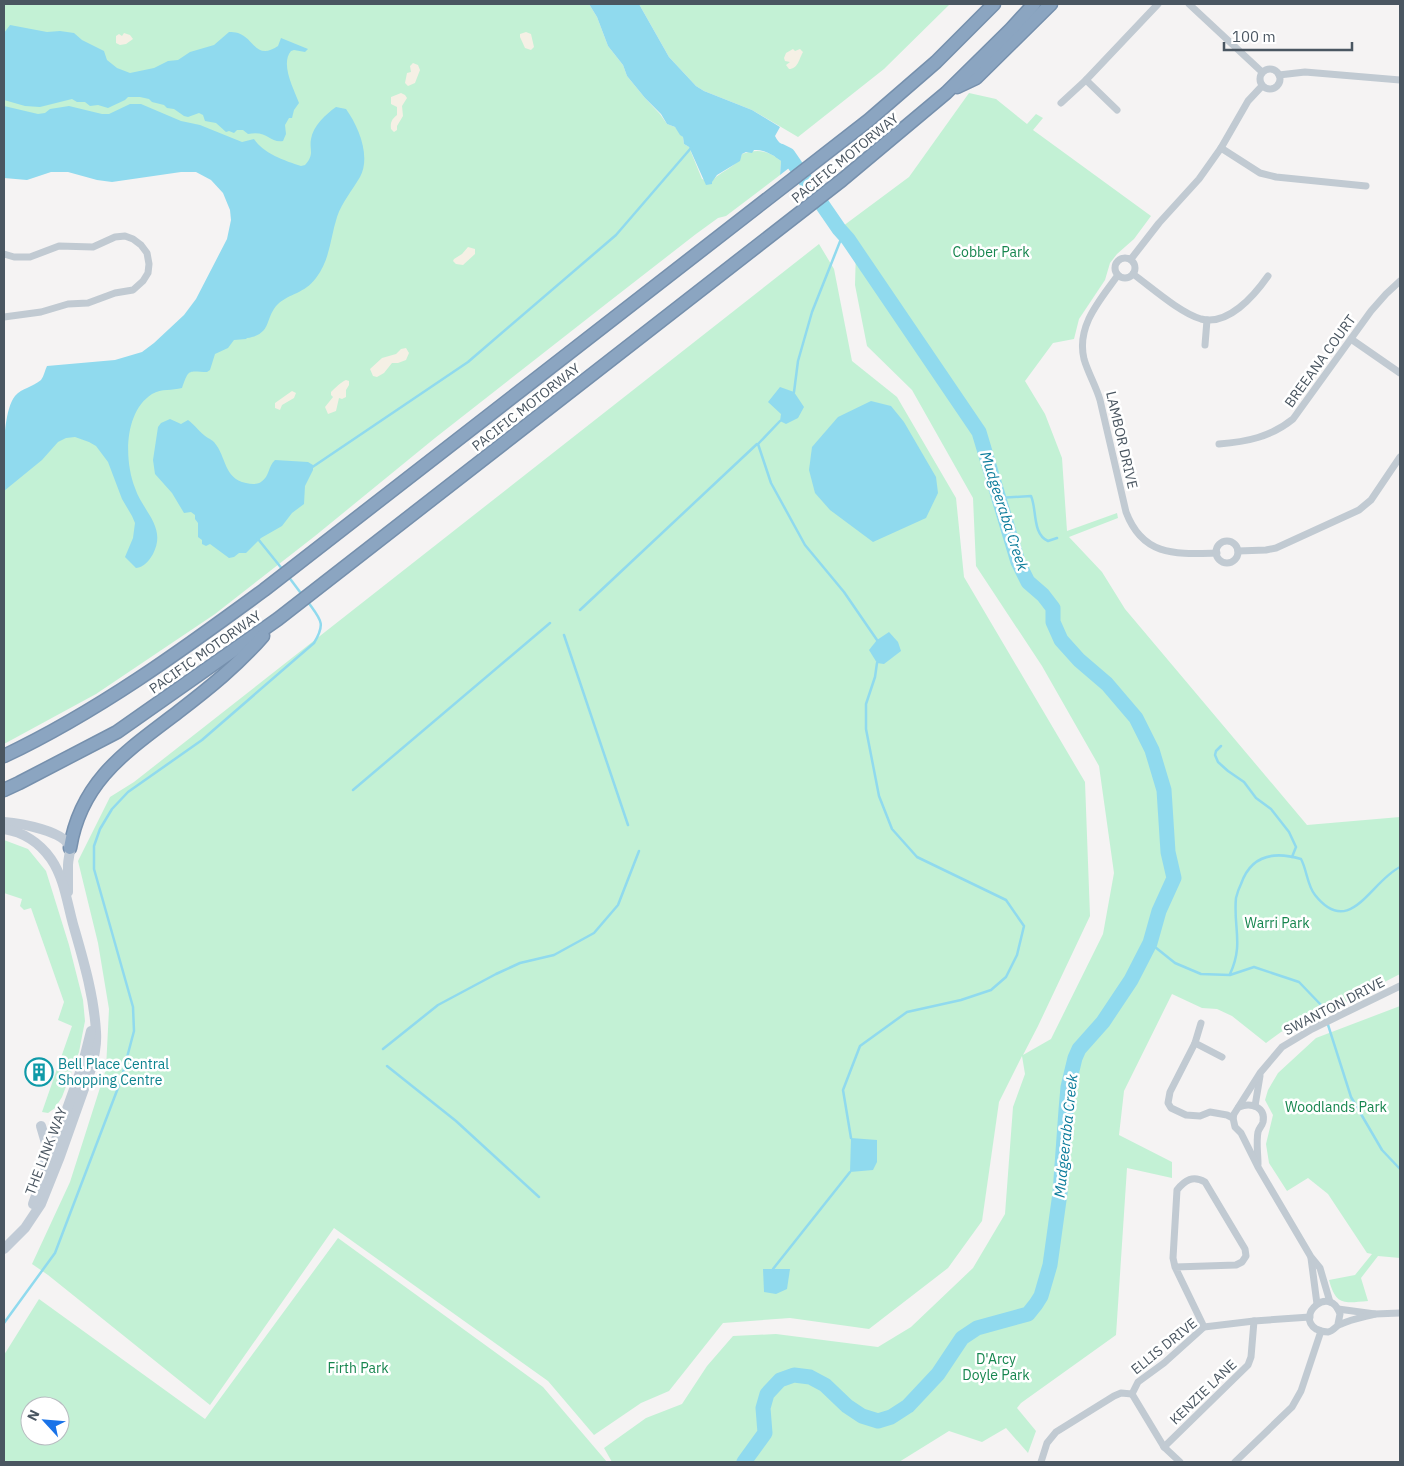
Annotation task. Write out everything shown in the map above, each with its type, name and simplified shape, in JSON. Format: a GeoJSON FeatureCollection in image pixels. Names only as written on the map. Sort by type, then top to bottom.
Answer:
{"type":"FeatureCollection","features":[{"type":"Feature","properties":{"kind":"highway","name":"PACIFIC MOTORWAY"},"geometry":{"type":"LineString","coordinates":[[4,756],[103,703],[178,653],[264,590],[869,120],[928,69],[986,9],[994,4]]}},
{"type":"Feature","properties":{"kind":"highway","name":"PACIFIC MOTORWAY"},"geometry":{"type":"LineString","coordinates":[[4,790],[19,784],[117,732],[278,619],[842,180],[946,93],[1034,4]]}},
{"type":"Feature","properties":{"kind":"highway"},"geometry":{"type":"LineString","coordinates":[[946,93],[976,78],[1051,4]]}},
{"type":"Feature","properties":{"kind":"highway"},"geometry":{"type":"LineString","coordinates":[[70,848],[73,830],[80,813],[90,792],[105,772],[130,748],[190,704],[233,668],[278,619]]}},
{"type":"Feature","properties":{"kind":"main road"},"geometry":{"type":"LineString","coordinates":[[4,822],[30,826],[48,832],[64,840],[70,848]]}},
{"type":"Feature","properties":{"kind":"main road","name":"THE LINK WAY"},"geometry":{"type":"LineString","coordinates":[[4,830],[27,837],[38,844],[59,873],[85,968],[96,1035],[95,1054],[63,1136],[26,1222],[16,1237]]}},
{"type":"Feature","properties":{"kind":"main road","name":"THE LINK WAY"},"geometry":{"type":"LineString","coordinates":[[69,908],[68,874],[70,848]]}},
{"type":"Feature","properties":{"kind":"main road"},"geometry":{"type":"LineString","coordinates":[[38,1193],[46,1143],[40,1126]]}},
{"type":"Feature","properties":{"kind":"main road","name":"THE LINK WAY"},"geometry":{"type":"LineString","coordinates":[[4,1249],[26,1228],[36,1212],[50,1184],[63,1136]]}},
{"type":"Feature","properties":{"kind":"street"},"geometry":{"type":"LineString","coordinates":[[1061,104],[1158,4]]}},
{"type":"Feature","properties":{"kind":"street"},"geometry":{"type":"LineString","coordinates":[[1189,4],[1262,72]]}},
{"type":"Feature","properties":{"kind":"street"},"geometry":{"type":"LineString","coordinates":[[1262,72],[1274,70],[1279,75],[1306,72],[1400,80]]}},
{"type":"Feature","properties":{"kind":"street"},"geometry":{"type":"LineString","coordinates":[[1262,72],[1260,79],[1262,86]]}},
{"type":"Feature","properties":{"kind":"street","name":"LAMBOR DRIVE"},"geometry":{"type":"LineString","coordinates":[[1217,553],[1173,553],[1153,547],[1136,533],[1126,512],[1100,400],[1087,368],[1082,347],[1090,315],[1118,275],[1115,269],[1117,262],[1125,257],[1131,259],[1159,223],[1199,179],[1221,148],[1248,101],[1262,86],[1267,89],[1274,89],[1278,85],[1279,75]]}},
{"type":"Feature","properties":{"kind":"street"},"geometry":{"type":"LineString","coordinates":[[1086,80],[1117,110]]}},
{"type":"Feature","properties":{"kind":"street"},"geometry":{"type":"LineString","coordinates":[[1221,148],[1260,173],[1276,178],[1366,186]]}},
{"type":"Feature","properties":{"kind":"street"},"geometry":{"type":"LineString","coordinates":[[4,254],[14,257],[30,257],[59,246],[93,247],[114,237],[122,236],[133,239],[141,245],[147,253],[149,264],[144,282],[133,290],[115,293],[91,302],[68,304],[41,312],[4,317]]}},
{"type":"Feature","properties":{"kind":"street"},"geometry":{"type":"LineString","coordinates":[[1118,275],[1126,278],[1133,274],[1135,264],[1131,259]]}},
{"type":"Feature","properties":{"kind":"street"},"geometry":{"type":"LineString","coordinates":[[1133,274],[1184,311],[1197,318],[1207,320],[1220,318],[1236,310],[1256,291],[1268,276]]}},
{"type":"Feature","properties":{"kind":"street","name":"BREEANA COURT"},"geometry":{"type":"LineString","coordinates":[[1219,444],[1248,441],[1287,424],[1299,413],[1379,302],[1400,281]]}},
{"type":"Feature","properties":{"kind":"street"},"geometry":{"type":"LineString","coordinates":[[1205,345],[1207,320]]}},
{"type":"Feature","properties":{"kind":"street"},"geometry":{"type":"LineString","coordinates":[[1351,339],[1400,373]]}},
{"type":"Feature","properties":{"kind":"street","name":"LAMBOR DRIVE"},"geometry":{"type":"LineString","coordinates":[[1238,551],[1276,548],[1359,510],[1371,500],[1400,457]]}},
{"type":"Feature","properties":{"kind":"street","name":"LAMBOR DRIVE"},"geometry":{"type":"LineString","coordinates":[[1226,541],[1235,545],[1238,551],[1234,560],[1229,562],[1221,560],[1217,553],[1220,544],[1226,541]]}},
{"type":"Feature","properties":{"kind":"street","name":"SWANTON DRIVE"},"geometry":{"type":"LineString","coordinates":[[1233,1118],[1260,1073],[1282,1047],[1312,1029],[1400,986]]}},
{"type":"Feature","properties":{"kind":"street"},"geometry":{"type":"LineString","coordinates":[[1201,1023],[1195,1043],[1170,1092],[1168,1103],[1171,1108],[1186,1115],[1200,1116],[1210,1112],[1233,1118],[1234,1127],[1241,1133],[1258,1167],[1311,1258],[1320,1268],[1330,1302],[1338,1309],[1375,1314],[1400,1313]]}},
{"type":"Feature","properties":{"kind":"street"},"geometry":{"type":"LineString","coordinates":[[1195,1043],[1222,1057]]}},
{"type":"Feature","properties":{"kind":"street"},"geometry":{"type":"LineString","coordinates":[[1255,1106],[1260,1073]]}},
{"type":"Feature","properties":{"kind":"street"},"geometry":{"type":"LineString","coordinates":[[1240,1106],[1250,1104],[1255,1106],[1262,1112],[1263,1117],[1262,1127],[1258,1131],[1250,1135],[1241,1133]]}},
{"type":"Feature","properties":{"kind":"street"},"geometry":{"type":"LineString","coordinates":[[1258,1131],[1258,1167]]}},
{"type":"Feature","properties":{"kind":"street"},"geometry":{"type":"LineString","coordinates":[[1185,1171],[1188,1179]]}},
{"type":"Feature","properties":{"kind":"street"},"geometry":{"type":"LineString","coordinates":[[1175,1267],[1236,1265],[1242,1262],[1246,1256],[1245,1250],[1205,1182],[1199,1178],[1188,1179],[1177,1190],[1173,1258],[1175,1267],[1204,1327]]}},
{"type":"Feature","properties":{"kind":"street"},"geometry":{"type":"LineString","coordinates":[[1311,1258],[1317,1304]]}},
{"type":"Feature","properties":{"kind":"street"},"geometry":{"type":"LineString","coordinates":[[1330,1302],[1317,1304],[1311,1312],[1310,1317],[1313,1326],[1321,1331],[1329,1331],[1338,1324],[1375,1314]]}},
{"type":"Feature","properties":{"kind":"street"},"geometry":{"type":"LineString","coordinates":[[1338,1309],[1340,1319],[1338,1324]]}},
{"type":"Feature","properties":{"kind":"street","name":"ELLIS DRIVE"},"geometry":{"type":"LineString","coordinates":[[1040,1462],[1046,1443],[1056,1432],[1114,1396],[1121,1393],[1132,1394],[1138,1382],[1164,1363],[1204,1327],[1310,1317]]}},
{"type":"Feature","properties":{"kind":"street","name":"KENZIE LANE"},"geometry":{"type":"LineString","coordinates":[[1164,1447],[1248,1365],[1252,1357],[1254,1321]]}},
{"type":"Feature","properties":{"kind":"street"},"geometry":{"type":"LineString","coordinates":[[1235,1462],[1292,1407],[1301,1391],[1321,1331]]}},
{"type":"Feature","properties":{"kind":"street"},"geometry":{"type":"LineString","coordinates":[[1132,1394],[1164,1447],[1180,1462]]}},
{"type":"Feature","properties":{"kind":"green space"},"geometry":{"type":"Polygon","coordinates":[[[4,4],[589,4],[597,17],[608,46],[623,65],[627,76],[667,124],[679,131],[683,137],[684,144],[689,147],[702,179],[711,182],[737,162],[742,154],[753,151],[767,153],[781,161],[780,175],[726,216],[718,218],[696,234],[435,438],[315,536],[215,614],[96,694],[4,744],[4,466],[252,275],[234,173],[4,153],[4,4]]]}},
{"type":"Feature","properties":{"kind":"green space"},"geometry":{"type":"Polygon","coordinates":[[[639,4],[950,4],[884,69],[798,137],[752,110],[696,86],[669,57],[639,4]]]}},
{"type":"Feature","properties":{"kind":"green space"},"geometry":{"type":"Polygon","coordinates":[[[969,93],[996,99],[1027,124],[1036,114],[1043,118],[1033,130],[1151,216],[1134,239],[1110,263],[1105,280],[1079,319],[1074,339],[1053,343],[1025,381],[1045,414],[1062,458],[1067,531],[1117,513],[1118,518],[1069,537],[1102,572],[1125,609],[1307,825],[1400,817],[1400,974],[1340,1005],[1281,1032],[1266,1043],[1232,1016],[1217,1009],[1202,1008],[1172,994],[1124,1091],[1119,1135],[1172,1162],[1172,1178],[1127,1168],[1116,1335],[1021,1403],[1017,1408],[1036,1431],[1028,1453],[1006,1428],[982,1442],[949,1431],[899,1462],[612,1462],[604,1448],[646,1418],[682,1404],[707,1366],[733,1336],[776,1334],[878,1347],[911,1327],[973,1268],[1005,1214],[1013,1107],[1025,1074],[1022,1056],[999,1102],[982,1221],[948,1268],[869,1329],[790,1318],[723,1323],[669,1391],[641,1403],[594,1435],[548,1381],[334,1228],[210,1405],[32,1264],[70,1182],[106,1069],[109,1009],[98,943],[78,861],[110,797],[134,782],[819,244],[834,269],[852,361],[897,397],[956,498],[964,577],[1085,782],[1090,916],[1023,1055],[1051,1039],[1103,934],[1114,873],[1099,766],[1042,666],[976,566],[973,498],[912,390],[867,346],[855,285],[856,250],[839,229],[909,177],[969,93]]]}},
{"type":"Feature","properties":{"kind":"green space"},"geometry":{"type":"Polygon","coordinates":[[[4,840],[28,849],[46,871],[69,945],[83,1000],[85,1021],[79,1052],[62,1097],[55,1108],[48,1113],[42,1112],[72,1026],[58,1020],[64,1002],[31,908],[24,910],[20,906],[22,899],[4,893],[4,840]]]}},
{"type":"Feature","properties":{"kind":"green space","name":"Woodlands Park"},"geometry":{"type":"Polygon","coordinates":[[[1400,1006],[1400,1258],[1378,1256],[1361,1278],[1368,1301],[1347,1302],[1338,1299],[1329,1280],[1355,1275],[1372,1254],[1367,1253],[1328,1194],[1308,1178],[1287,1191],[1269,1163],[1266,1144],[1273,1115],[1265,1100],[1268,1090],[1278,1073],[1316,1038],[1400,1006]]]}},
{"type":"Feature","properties":{"kind":"green space","name":"Firth Park"},"geometry":{"type":"Polygon","coordinates":[[[338,1238],[543,1387],[607,1462],[4,1462],[4,1355],[39,1299],[205,1419],[338,1238]]]}},
{"type":"Feature","properties":{"kind":"sand"},"geometry":{"type":"Polygon","coordinates":[[[526,32],[531,34],[534,47],[531,50],[525,48],[520,37],[520,34],[526,32]]]}},
{"type":"Feature","properties":{"kind":"sand"},"geometry":{"type":"Polygon","coordinates":[[[124,33],[130,35],[133,39],[126,44],[120,45],[116,43],[116,36],[119,34],[122,36],[124,33]]]}},
{"type":"Feature","properties":{"kind":"sand"},"geometry":{"type":"Polygon","coordinates":[[[793,49],[795,51],[800,49],[803,52],[796,65],[789,69],[786,65],[790,62],[785,61],[784,58],[786,53],[793,49]]]}},
{"type":"Feature","properties":{"kind":"sand"},"geometry":{"type":"Polygon","coordinates":[[[413,63],[418,65],[420,70],[415,83],[408,86],[405,83],[407,73],[411,72],[410,66],[413,63]]]}},
{"type":"Feature","properties":{"kind":"sand"},"geometry":{"type":"Polygon","coordinates":[[[401,93],[407,98],[402,106],[403,116],[397,126],[397,130],[394,132],[391,129],[391,124],[397,115],[397,107],[391,104],[391,97],[401,93]]]}},
{"type":"Feature","properties":{"kind":"sand"},"geometry":{"type":"Polygon","coordinates":[[[468,247],[475,249],[475,254],[463,265],[456,264],[453,261],[454,259],[468,247]]]}},
{"type":"Feature","properties":{"kind":"sand"},"geometry":{"type":"Polygon","coordinates":[[[406,348],[409,353],[406,360],[392,363],[384,373],[377,377],[373,376],[370,369],[382,358],[396,354],[401,349],[406,348]]]}},
{"type":"Feature","properties":{"kind":"sand"},"geometry":{"type":"Polygon","coordinates":[[[346,380],[349,381],[349,385],[346,390],[346,397],[339,398],[336,411],[328,414],[325,407],[333,397],[331,392],[346,380]]]}},
{"type":"Feature","properties":{"kind":"sand"},"geometry":{"type":"Polygon","coordinates":[[[292,391],[296,393],[294,398],[282,405],[280,410],[275,408],[275,403],[292,391]]]}},
{"type":"Feature","properties":{"kind":"water"},"geometry":{"type":"Polygon","coordinates":[[[589,4],[639,4],[669,57],[696,86],[752,110],[780,127],[775,136],[781,144],[793,152],[798,161],[780,175],[781,161],[761,150],[754,150],[752,153],[746,152],[742,154],[740,161],[717,175],[712,184],[706,185],[689,147],[684,144],[683,137],[675,127],[667,124],[661,114],[627,76],[623,65],[608,46],[597,17],[589,4]]]}},
{"type":"Feature","properties":{"kind":"water"},"geometry":{"type":"Polygon","coordinates":[[[10,25],[47,32],[74,33],[82,40],[104,51],[107,60],[117,68],[130,73],[154,68],[168,61],[178,60],[190,52],[214,45],[229,32],[243,36],[260,50],[265,51],[278,46],[281,38],[308,49],[305,52],[291,51],[288,56],[287,69],[299,103],[294,110],[292,118],[289,118],[285,125],[286,134],[283,141],[274,140],[255,133],[248,134],[243,130],[237,130],[234,133],[226,132],[216,123],[205,121],[203,115],[199,113],[188,117],[184,116],[174,109],[140,97],[128,97],[108,108],[98,105],[90,106],[85,102],[77,102],[72,99],[40,107],[25,106],[4,100],[4,33],[10,25]]]}},
{"type":"Feature","properties":{"kind":"water"},"geometry":{"type":"Polygon","coordinates":[[[130,104],[141,104],[181,121],[200,125],[242,142],[254,139],[263,148],[281,159],[301,166],[305,165],[310,158],[312,134],[321,121],[336,107],[346,109],[359,133],[364,151],[363,169],[360,177],[339,212],[324,264],[316,278],[307,287],[278,304],[261,333],[246,339],[234,340],[228,348],[215,354],[210,370],[207,372],[190,372],[182,388],[152,394],[136,412],[131,424],[129,437],[128,451],[131,477],[139,497],[156,528],[157,544],[148,561],[136,568],[125,557],[133,538],[135,523],[122,499],[108,462],[96,446],[75,437],[66,438],[58,442],[42,460],[4,491],[5,428],[7,415],[15,396],[41,380],[47,366],[115,360],[142,352],[184,315],[196,299],[227,239],[231,220],[230,210],[223,193],[211,180],[196,172],[181,172],[112,182],[68,172],[51,172],[27,180],[4,178],[4,106],[38,114],[45,113],[50,109],[69,106],[109,114],[130,104]]]}},
{"type":"Feature","properties":{"kind":"water"},"geometry":{"type":"Polygon","coordinates":[[[780,387],[794,392],[804,407],[798,418],[786,424],[780,421],[781,414],[768,402],[780,387]]]}},
{"type":"Feature","properties":{"kind":"water"},"geometry":{"type":"Polygon","coordinates":[[[871,401],[891,406],[904,422],[936,477],[938,493],[926,518],[873,542],[830,510],[815,493],[809,470],[812,447],[838,417],[871,401]]]}},
{"type":"Feature","properties":{"kind":"water"},"geometry":{"type":"Polygon","coordinates":[[[170,419],[181,424],[188,420],[191,422],[202,434],[214,442],[233,477],[246,483],[255,484],[264,480],[275,460],[308,462],[313,465],[313,470],[305,486],[304,504],[292,513],[282,526],[261,538],[246,553],[239,553],[229,558],[210,544],[206,546],[202,544],[202,540],[198,537],[198,523],[195,515],[191,512],[184,513],[172,493],[155,474],[153,460],[158,427],[161,423],[170,419]]]}},
{"type":"Feature","properties":{"kind":"water"},"geometry":{"type":"Polygon","coordinates":[[[889,632],[898,642],[901,651],[884,664],[877,663],[869,650],[877,640],[889,632]]]}},
{"type":"Feature","properties":{"kind":"water"},"geometry":{"type":"Polygon","coordinates":[[[851,1138],[877,1140],[877,1162],[873,1170],[850,1172],[851,1138]]]}},
{"type":"Feature","properties":{"kind":"water"},"geometry":{"type":"Polygon","coordinates":[[[763,1269],[790,1269],[787,1289],[776,1294],[764,1292],[763,1269]]]}},
{"type":"Feature","properties":{"kind":"waterway"},"geometry":{"type":"LineString","coordinates":[[311,468],[468,362],[616,235],[691,148]]}},
{"type":"Feature","properties":{"kind":"waterway","name":"Mudgeeraba Creek"},"geometry":{"type":"LineString","coordinates":[[744,1462],[765,1433],[763,1408],[767,1394],[780,1380],[794,1375],[810,1377],[825,1385],[847,1406],[862,1416],[878,1421],[891,1417],[908,1406],[938,1374],[962,1338],[977,1328],[1028,1314],[1036,1304],[1041,1296],[1050,1265],[1060,1193],[1068,1087],[1075,1058],[1079,1049],[1103,1022],[1131,980],[1150,943],[1159,911],[1174,878],[1168,852],[1164,790],[1152,750],[1136,718],[1107,684],[1079,660],[1061,640],[1053,622],[1053,608],[1043,595],[1028,582],[1018,562],[979,432],[848,239],[839,229],[788,155],[780,151]]}},
{"type":"Feature","properties":{"kind":"waterway"},"geometry":{"type":"LineString","coordinates":[[794,392],[798,361],[812,312],[843,234]]}},
{"type":"Feature","properties":{"kind":"waterway"},"geometry":{"type":"LineString","coordinates":[[780,421],[758,444],[771,483],[805,545],[844,592],[877,640]]}},
{"type":"Feature","properties":{"kind":"waterway"},"geometry":{"type":"LineString","coordinates":[[580,610],[757,444]]}},
{"type":"Feature","properties":{"kind":"waterway"},"geometry":{"type":"LineString","coordinates":[[998,498],[1031,496],[1039,533],[1048,541],[1057,538]]}},
{"type":"Feature","properties":{"kind":"waterway"},"geometry":{"type":"LineString","coordinates":[[258,539],[283,570]]}},
{"type":"Feature","properties":{"kind":"waterway"},"geometry":{"type":"LineString","coordinates":[[288,576],[303,596]]}},
{"type":"Feature","properties":{"kind":"waterway"},"geometry":{"type":"LineString","coordinates":[[4,1323],[55,1253],[121,1080],[134,1031],[133,1007],[94,869],[94,846],[100,829],[112,809],[128,792],[202,740],[314,643],[321,626],[319,618],[308,602]]}},
{"type":"Feature","properties":{"kind":"waterway"},"geometry":{"type":"LineString","coordinates":[[353,790],[550,623]]}},
{"type":"Feature","properties":{"kind":"waterway"},"geometry":{"type":"LineString","coordinates":[[564,635],[628,825]]}},
{"type":"Feature","properties":{"kind":"waterway"},"geometry":{"type":"LineString","coordinates":[[851,1138],[843,1090],[860,1046],[907,1012],[961,1000],[991,990],[1006,977],[1017,955],[1024,926],[1006,900],[917,857],[892,829],[879,796],[866,729],[866,704],[875,677],[877,663]]}},
{"type":"Feature","properties":{"kind":"waterway"},"geometry":{"type":"LineString","coordinates":[[1221,746],[1215,755],[1218,762],[1244,782],[1256,798],[1271,809],[1289,832],[1296,847],[1292,857]]}},
{"type":"Feature","properties":{"kind":"waterway"},"geometry":{"type":"LineString","coordinates":[[383,1049],[438,1005],[496,974],[520,963],[554,955],[594,933],[618,905],[639,851]]}},
{"type":"Feature","properties":{"kind":"waterway"},"geometry":{"type":"LineString","coordinates":[[1230,974],[1237,944],[1236,898],[1245,874],[1257,861],[1282,855],[1301,859],[1310,887],[1315,895],[1327,907],[1339,911],[1349,909],[1359,903],[1389,874],[1400,867]]}},
{"type":"Feature","properties":{"kind":"waterway"},"geometry":{"type":"LineString","coordinates":[[1150,943],[1175,963],[1201,974],[1230,975],[1254,967],[1299,982],[1322,1006],[1351,1097],[1382,1150],[1400,1169]]}},
{"type":"Feature","properties":{"kind":"waterway"},"geometry":{"type":"LineString","coordinates":[[387,1066],[456,1121],[539,1197]]}},
{"type":"Feature","properties":{"kind":"waterway"},"geometry":{"type":"LineString","coordinates":[[773,1269],[850,1172]]}},
{"type":"Feature","properties":{"kind":"place","name":"Bell Place Central Shopping Centre"},"geometry":{"type":"Point","coordinates":[39,1072]}},
{"type":"Feature","properties":{"kind":"park label","name":"Cobber Park"},"geometry":{"type":"Point","coordinates":[991,252]}},
{"type":"Feature","properties":{"kind":"park label","name":"Warri Park"},"geometry":{"type":"Point","coordinates":[1277,923]}},
{"type":"Feature","properties":{"kind":"park label","name":"D'Arcy Doyle Park"},"geometry":{"type":"Point","coordinates":[996,1368]}}]}
